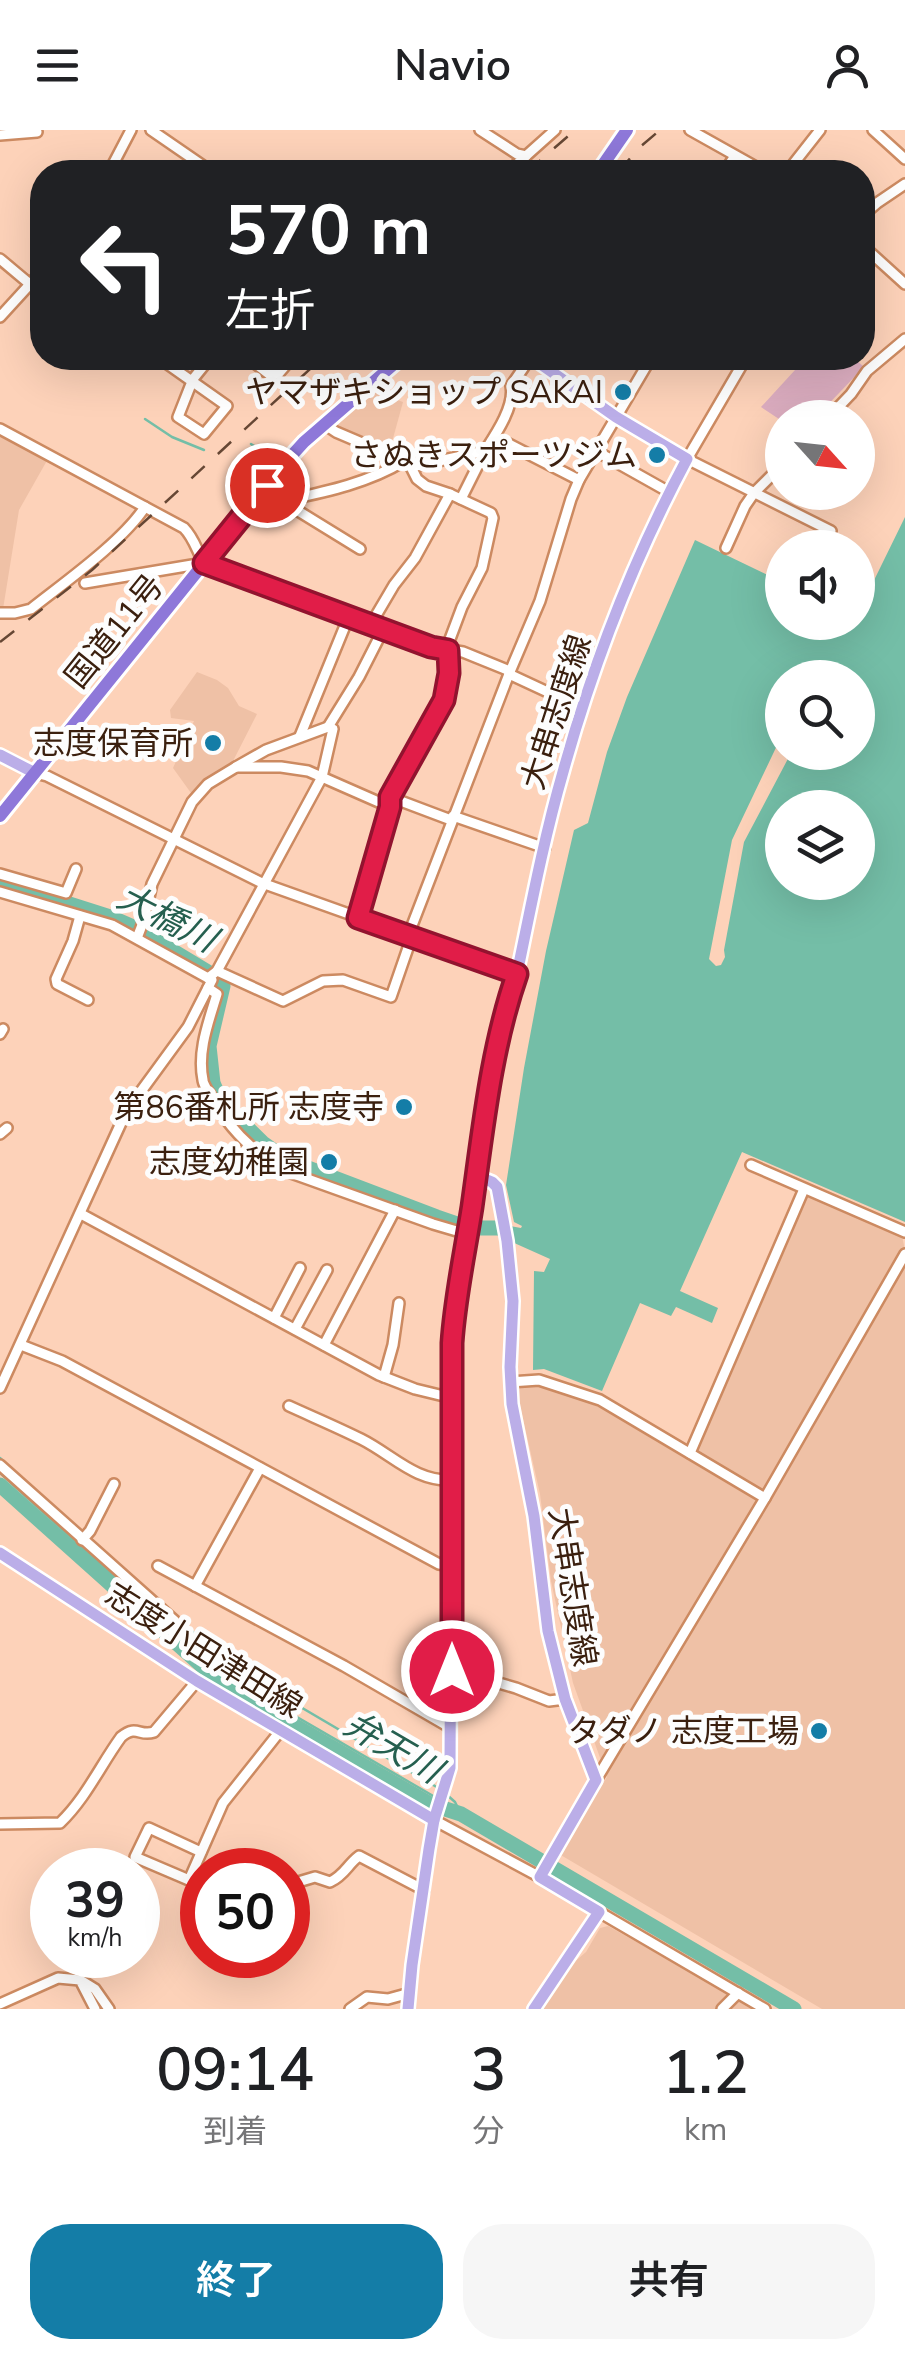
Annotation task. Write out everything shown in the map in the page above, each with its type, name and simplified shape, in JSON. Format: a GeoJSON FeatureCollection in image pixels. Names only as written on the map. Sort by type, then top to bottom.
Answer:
{"type":"FeatureCollection","features":[{"type":"Feature","properties":{"kind":"highway"},"geometry":{"type":"LineString","coordinates":[[606,160],[627,130]]}},
{"type":"Feature","properties":{"kind":"highway","name":"国道11号"},"geometry":{"type":"LineString","coordinates":[[0,816],[304,442],[387,370]]}},
{"type":"Feature","properties":{"kind":"main road"},"geometry":{"type":"LineString","coordinates":[[548,370],[687,459]]}},
{"type":"Feature","properties":{"kind":"main road","name":"大串志度線"},"geometry":{"type":"LineString","coordinates":[[408,2009],[434,1820],[450,1768],[454,1312],[488,1096],[562,775],[582,708],[647,536],[687,459]]}},
{"type":"Feature","properties":{"kind":"main road"},"geometry":{"type":"LineString","coordinates":[[0,755],[35,773]]}},
{"type":"Feature","properties":{"kind":"main road","name":"大串志度線"},"geometry":{"type":"LineString","coordinates":[[475,1175],[497,1187],[513,1302],[512,1404],[534,1516],[548,1631],[565,1698],[596,1780]]}},
{"type":"Feature","properties":{"kind":"main road","name":"志度小田津田線"},"geometry":{"type":"LineString","coordinates":[[0,1553],[197,1681],[434,1820]]}},
{"type":"Feature","properties":{"kind":"main road"},"geometry":{"type":"LineString","coordinates":[[534,2009],[600,1912],[542,1872],[596,1780]]}},
{"type":"Feature","properties":{"kind":"street"},"geometry":{"type":"LineString","coordinates":[[115,160],[131,130]]}},
{"type":"Feature","properties":{"kind":"street"},"geometry":{"type":"LineString","coordinates":[[150,130],[194,160]]}},
{"type":"Feature","properties":{"kind":"street"},"geometry":{"type":"LineString","coordinates":[[480,130],[526,156]]}},
{"type":"Feature","properties":{"kind":"street"},"geometry":{"type":"LineString","coordinates":[[522,160],[555,130]]}},
{"type":"Feature","properties":{"kind":"street"},"geometry":{"type":"LineString","coordinates":[[692,130],[742,160]]}},
{"type":"Feature","properties":{"kind":"street"},"geometry":{"type":"LineString","coordinates":[[796,160],[820,130]]}},
{"type":"Feature","properties":{"kind":"street"},"geometry":{"type":"LineString","coordinates":[[873,130],[905,159]]}},
{"type":"Feature","properties":{"kind":"street"},"geometry":{"type":"LineString","coordinates":[[0,136],[37,132]]}},
{"type":"Feature","properties":{"kind":"street"},"geometry":{"type":"LineString","coordinates":[[732,160],[735,156]]}},
{"type":"Feature","properties":{"kind":"street"},"geometry":{"type":"LineString","coordinates":[[875,205],[905,184]]}},
{"type":"Feature","properties":{"kind":"street"},"geometry":{"type":"LineString","coordinates":[[875,256],[905,284]]}},
{"type":"Feature","properties":{"kind":"street"},"geometry":{"type":"LineString","coordinates":[[0,259],[30,284]]}},
{"type":"Feature","properties":{"kind":"street"},"geometry":{"type":"LineString","coordinates":[[0,317],[30,286]]}},
{"type":"Feature","properties":{"kind":"street"},"geometry":{"type":"LineString","coordinates":[[875,363],[905,339]]}},
{"type":"Feature","properties":{"kind":"street"},"geometry":{"type":"LineString","coordinates":[[178,370],[193,380],[227,406],[204,434],[178,416],[193,380],[201,370]]}},
{"type":"Feature","properties":{"kind":"street"},"geometry":{"type":"LineString","coordinates":[[461,499],[494,437],[513,394],[511,386],[522,370]]}},
{"type":"Feature","properties":{"kind":"street"},"geometry":{"type":"LineString","coordinates":[[0,892],[112,925],[211,979],[283,1001],[323,981],[343,980],[390,997],[452,818],[540,601],[570,499],[644,370]]}},
{"type":"Feature","properties":{"kind":"street"},"geometry":{"type":"LineString","coordinates":[[739,370],[687,459],[831,530]]}},
{"type":"Feature","properties":{"kind":"street"},"geometry":{"type":"LineString","coordinates":[[846,400],[870,370]]}},
{"type":"Feature","properties":{"kind":"street"},"geometry":{"type":"LineString","coordinates":[[324,424],[408,464],[416,479],[426,486],[491,513],[494,518],[482,568],[462,607],[448,650],[444,700],[390,802],[358,918]]}},
{"type":"Feature","properties":{"kind":"street"},"geometry":{"type":"LineString","coordinates":[[0,429],[184,528],[204,563]]}},
{"type":"Feature","properties":{"kind":"street"},"geometry":{"type":"LineString","coordinates":[[494,437],[579,480]]}},
{"type":"Feature","properties":{"kind":"street"},"geometry":{"type":"LineString","coordinates":[[596,451],[669,492]]}},
{"type":"Feature","properties":{"kind":"street"},"geometry":{"type":"LineString","coordinates":[[250,506],[323,493],[408,464],[485,452]]}},
{"type":"Feature","properties":{"kind":"street"},"geometry":{"type":"LineString","coordinates":[[726,548],[744,506],[765,482]]}},
{"type":"Feature","properties":{"kind":"street"},"geometry":{"type":"LineString","coordinates":[[371,624],[415,558],[450,494]]}},
{"type":"Feature","properties":{"kind":"street"},"geometry":{"type":"LineString","coordinates":[[282,501],[360,549]]}},
{"type":"Feature","properties":{"kind":"street"},"geometry":{"type":"LineString","coordinates":[[0,612],[15,614],[31,609],[116,538],[145,507]]}},
{"type":"Feature","properties":{"kind":"street"},"geometry":{"type":"LineString","coordinates":[[85,583],[204,563],[431,647],[463,652],[582,708]]}},
{"type":"Feature","properties":{"kind":"street"},"geometry":{"type":"LineString","coordinates":[[300,736],[348,616]]}},
{"type":"Feature","properties":{"kind":"street"},"geometry":{"type":"LineString","coordinates":[[137,938],[152,884],[192,802],[208,784],[266,750],[328,727],[384,628]]}},
{"type":"Feature","properties":{"kind":"street"},"geometry":{"type":"LineString","coordinates":[[0,1388],[131,1105],[188,1027],[322,776],[333,729],[328,727]]}},
{"type":"Feature","properties":{"kind":"street"},"geometry":{"type":"LineString","coordinates":[[236,767],[308,770],[390,802],[545,848]]}},
{"type":"Feature","properties":{"kind":"street"},"geometry":{"type":"LineString","coordinates":[[35,773],[265,884],[517,974]]}},
{"type":"Feature","properties":{"kind":"street"},"geometry":{"type":"LineString","coordinates":[[0,874],[66,893],[76,869]]}},
{"type":"Feature","properties":{"kind":"street"},"geometry":{"type":"LineString","coordinates":[[80,916],[56,984],[88,1000]]}},
{"type":"Feature","properties":{"kind":"street"},"geometry":{"type":"LineString","coordinates":[[211,979],[216,994],[203,1039],[203,1082],[223,1120],[278,1166],[395,1210],[468,1229]]}},
{"type":"Feature","properties":{"kind":"street"},"geometry":{"type":"LineString","coordinates":[[752,1165],[905,1232]]}},
{"type":"Feature","properties":{"kind":"street"},"geometry":{"type":"LineString","coordinates":[[690,1452],[804,1188]]}},
{"type":"Feature","properties":{"kind":"street"},"geometry":{"type":"LineString","coordinates":[[324,1345],[395,1210]]}},
{"type":"Feature","properties":{"kind":"street"},"geometry":{"type":"LineString","coordinates":[[81,1214],[384,1377],[452,1398]]}},
{"type":"Feature","properties":{"kind":"street"},"geometry":{"type":"LineString","coordinates":[[596,1780],[905,1254]]}},
{"type":"Feature","properties":{"kind":"street"},"geometry":{"type":"LineString","coordinates":[[274,1318],[300,1268]]}},
{"type":"Feature","properties":{"kind":"street"},"geometry":{"type":"LineString","coordinates":[[295,1329],[327,1270]]}},
{"type":"Feature","properties":{"kind":"street"},"geometry":{"type":"LineString","coordinates":[[384,1377],[399,1302]]}},
{"type":"Feature","properties":{"kind":"street"},"geometry":{"type":"LineString","coordinates":[[21,1345],[62,1361],[439,1564],[452,1566]]}},
{"type":"Feature","properties":{"kind":"street"},"geometry":{"type":"LineString","coordinates":[[510,1382],[539,1380],[600,1400],[765,1498]]}},
{"type":"Feature","properties":{"kind":"street"},"geometry":{"type":"LineString","coordinates":[[289,1406],[364,1440],[420,1476],[452,1480]]}},
{"type":"Feature","properties":{"kind":"street"},"geometry":{"type":"LineString","coordinates":[[0,1464],[174,1621]]}},
{"type":"Feature","properties":{"kind":"street"},"geometry":{"type":"LineString","coordinates":[[195,1586],[260,1468]]}},
{"type":"Feature","properties":{"kind":"street"},"geometry":{"type":"LineString","coordinates":[[82,1540],[114,1484]]}},
{"type":"Feature","properties":{"kind":"street"},"geometry":{"type":"LineString","coordinates":[[158,1566],[451,1728]]}},
{"type":"Feature","properties":{"kind":"street"},"geometry":{"type":"LineString","coordinates":[[452,1671],[549,1701],[565,1698]]}},
{"type":"Feature","properties":{"kind":"street"},"geometry":{"type":"LineString","coordinates":[[0,1824],[60,1824],[89,1788],[121,1737],[129,1730],[154,1732],[197,1681]]}},
{"type":"Feature","properties":{"kind":"street"},"geometry":{"type":"LineString","coordinates":[[203,1848],[223,1803],[281,1730]]}},
{"type":"Feature","properties":{"kind":"street"},"geometry":{"type":"LineString","coordinates":[[434,1820],[542,1872]]}},
{"type":"Feature","properties":{"kind":"street"},"geometry":{"type":"LineString","coordinates":[[180,1876],[135,1857],[148,1828],[192,1848]]}},
{"type":"Feature","properties":{"kind":"street"},"geometry":{"type":"LineString","coordinates":[[310,1878],[330,1882],[341,1877],[359,1856],[424,1890]]}},
{"type":"Feature","properties":{"kind":"street"},"geometry":{"type":"LineString","coordinates":[[600,1912],[766,2009]]}},
{"type":"Feature","properties":{"kind":"street"},"geometry":{"type":"LineString","coordinates":[[0,2004],[58,1978],[80,1980],[95,1989],[108,2009]]}},
{"type":"Feature","properties":{"kind":"street"},"geometry":{"type":"LineString","coordinates":[[80,1980],[96,2009]]}},
{"type":"Feature","properties":{"kind":"street"},"geometry":{"type":"LineString","coordinates":[[722,2009],[738,1992]]}},
{"type":"Feature","properties":{"kind":"street"},"geometry":{"type":"LineString","coordinates":[[350,2009],[366,1997],[388,2000],[410,1993]]}},
{"type":"Feature","properties":{"kind":"shaded area"},"geometry":{"type":"Polygon","coordinates":[[[795,370],[861,370],[832,400],[767,400],[795,370]]]}},
{"type":"Feature","properties":{"kind":"shaded area"},"geometry":{"type":"Polygon","coordinates":[[[373,391],[403,402],[389,453],[333,427],[373,391]]]}},
{"type":"Feature","properties":{"kind":"shaded area"},"geometry":{"type":"Polygon","coordinates":[[[0,431],[49,457],[19,510],[3,609],[0,609],[0,431]]]}},
{"type":"Feature","properties":{"kind":"shaded area","name":"志度保育所"},"geometry":{"type":"Polygon","coordinates":[[[197,672],[217,680],[228,688],[239,706],[257,714],[231,765],[191,793],[173,768],[194,721],[171,718],[170,710],[197,672]]]}},
{"type":"Feature","properties":{"kind":"shaded area"},"geometry":{"type":"Polygon","coordinates":[[[813,1197],[902,1236],[905,1250],[905,2009],[822,2009],[559,1854],[607,1777],[573,1683],[551,1581],[540,1494],[516,1388],[545,1385],[601,1408],[692,1458],[805,1198],[813,1197]]]}},
{"type":"Feature","properties":{"kind":"shaded area"},"geometry":{"type":"Polygon","coordinates":[[[608,1926],[757,2009],[543,2009],[600,1928],[608,1926]]]}},
{"type":"Feature","properties":{"kind":"water"},"geometry":{"type":"Polygon","coordinates":[[[905,517],[905,1222],[742,1152],[680,1291],[718,1308],[712,1323],[676,1307],[671,1316],[640,1303],[602,1391],[544,1369],[533,1370],[534,1271],[544,1272],[550,1259],[512,1242],[510,1226],[522,1226],[514,1222],[506,1185],[546,951],[574,830],[588,823],[627,697],[695,540],[765,574],[765,640],[875,640],[875,578],[905,517]]]}},
{"type":"Feature","properties":{"kind":"pier"},"geometry":{"type":"Polygon","coordinates":[[[765,770],[782,770],[771,790],[765,790],[765,802],[744,842],[725,957],[716,966],[709,959],[732,840],[765,770]]]}},
{"type":"Feature","properties":{"kind":"waterway"},"geometry":{"type":"LineString","coordinates":[[145,419],[172,437],[204,450]]}},
{"type":"Feature","properties":{"kind":"waterway"},"geometry":{"type":"LineString","coordinates":[[251,444],[274,459]]}},
{"type":"Feature","properties":{"kind":"waterway"},"geometry":{"type":"LineString","coordinates":[[285,480],[285,498]]}},
{"type":"Feature","properties":{"kind":"waterway","name":"大橋川"},"geometry":{"type":"LineString","coordinates":[[0,882],[133,927],[221,980],[223,986],[209,1046],[213,1083],[221,1102],[263,1143],[287,1160],[469,1228],[499,1228],[512,1235]]}},
{"type":"Feature","properties":{"kind":"waterway"},"geometry":{"type":"LineString","coordinates":[[0,1458],[13,1471]]}},
{"type":"Feature","properties":{"kind":"waterway"},"geometry":{"type":"LineString","coordinates":[[0,1473],[219,1672],[435,1797]]}},
{"type":"Feature","properties":{"kind":"waterway","name":"弁天川"},"geometry":{"type":"LineString","coordinates":[[0,1485],[221,1683],[430,1804],[461,1814],[794,2009]]}},
{"type":"Feature","properties":{"kind":"waterway"},"geometry":{"type":"LineString","coordinates":[[179,1620],[236,1669],[440,1789]]}},
{"type":"Feature","properties":{"kind":"waterway"},"geometry":{"type":"LineString","coordinates":[[446,1794],[461,1814]]}},
{"type":"Feature","properties":{"kind":"waterway","name":"弁天川"},"geometry":{"type":"LineString","coordinates":[[446,1804],[460,1814]]}},
{"type":"Feature","properties":{"kind":"railway"},"geometry":{"type":"LineString","coordinates":[[541,160],[575,130]]}},
{"type":"Feature","properties":{"kind":"railway"},"geometry":{"type":"LineString","coordinates":[[629,160],[660,130]]}},
{"type":"Feature","properties":{"kind":"railway"},"geometry":{"type":"LineString","coordinates":[[0,642],[92,570],[309,370]]}},
{"type":"Feature","properties":{"kind":"place","name":"ヤマザキショップ SAKAI"},"geometry":{"type":"Point","coordinates":[623,392]}},
{"type":"Feature","properties":{"kind":"place","name":"さぬきスポーツジム"},"geometry":{"type":"Point","coordinates":[657,455]}},
{"type":"Feature","properties":{"kind":"place","name":"志度保育所"},"geometry":{"type":"Point","coordinates":[213,743]}},
{"type":"Feature","properties":{"kind":"place","name":"第86番札所 志度寺"},"geometry":{"type":"Point","coordinates":[404,1107]}},
{"type":"Feature","properties":{"kind":"place","name":"志度幼稚園"},"geometry":{"type":"Point","coordinates":[329,1162]}},
{"type":"Feature","properties":{"kind":"place","name":"タダノ 志度工場"},"geometry":{"type":"Point","coordinates":[819,1731]}},
{"type":"Feature","properties":{"kind":"route"},"geometry":{"type":"LineString","coordinates":[[267,485],[204,563],[448,650],[444,700],[390,797],[358,918],[517,974],[484,1115],[454,1312],[452,1671]]}}]}
